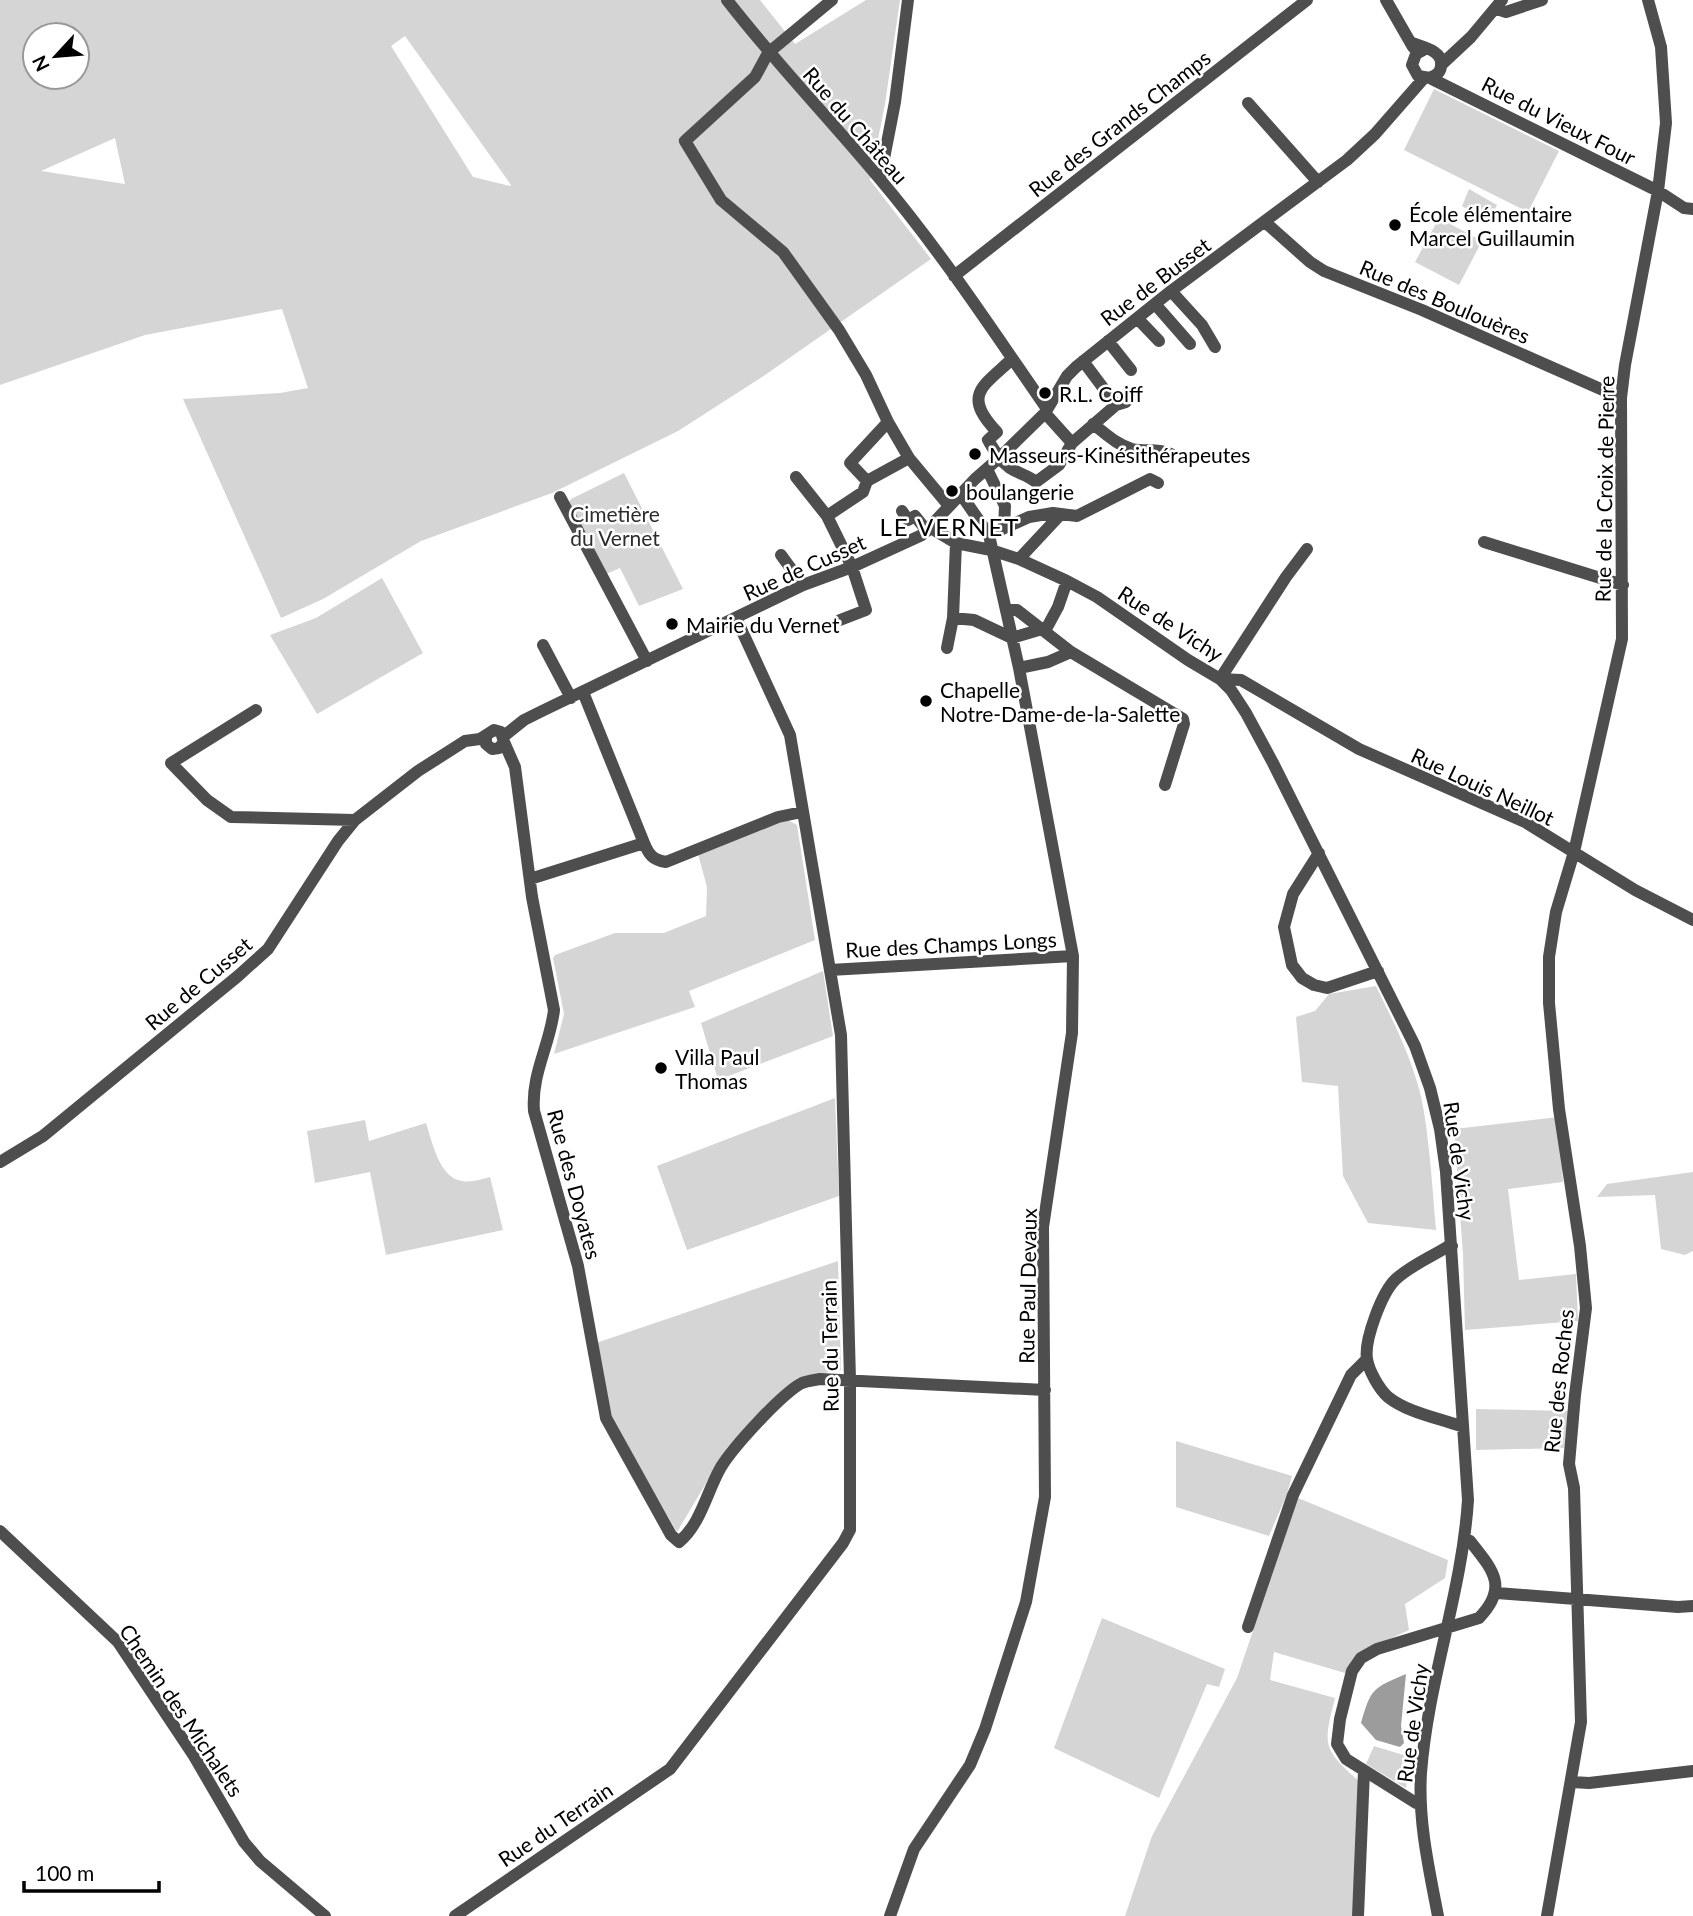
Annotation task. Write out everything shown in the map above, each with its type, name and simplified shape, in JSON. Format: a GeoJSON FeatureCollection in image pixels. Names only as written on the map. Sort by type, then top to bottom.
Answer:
{"type":"FeatureCollection","features":[{"type":"Feature","properties":{"kind":"street","name":"Rue du Château"},"geometry":{"type":"LineString","coordinates":[[727,0],[768,53],[880,179],[954,276],[1046,411],[1072,443]]}},
{"type":"Feature","properties":{"kind":"street"},"geometry":{"type":"LineString","coordinates":[[832,0],[768,53],[755,77],[685,141],[721,200],[783,252],[839,330],[866,374],[888,422],[909,458],[950,506]]}},
{"type":"Feature","properties":{"kind":"street"},"geometry":{"type":"LineString","coordinates":[[880,179],[895,102],[908,0]]}},
{"type":"Feature","properties":{"kind":"street","name":"Rue des Grands Champs"},"geometry":{"type":"LineString","coordinates":[[954,276],[1307,0]]}},
{"type":"Feature","properties":{"kind":"street"},"geometry":{"type":"LineString","coordinates":[[1386,0],[1421,49],[1441,60],[1432,75],[1412,65],[1421,49]]}},
{"type":"Feature","properties":{"kind":"street"},"geometry":{"type":"LineString","coordinates":[[1500,4],[1506,12],[1542,0]]}},
{"type":"Feature","properties":{"kind":"street","name":"Rue de la Croix de Pierre"},"geometry":{"type":"LineString","coordinates":[[1574,852],[1622,639],[1621,398],[1658,191],[1666,122],[1661,47],[1648,0]]}},
{"type":"Feature","properties":{"kind":"street","name":"Rue de Busset"},"geometry":{"type":"LineString","coordinates":[[929,530],[960,494],[1046,411],[1067,376],[1083,361],[1171,291],[1346,160],[1471,37],[1500,4]]}},
{"type":"Feature","properties":{"kind":"street","name":"Rue de Busset"},"geometry":{"type":"LineString","coordinates":[[1421,49],[1471,37]]}},
{"type":"Feature","properties":{"kind":"street","name":"Rue du Vieux Four"},"geometry":{"type":"LineString","coordinates":[[1432,75],[1658,191],[1684,208],[1693,209]]}},
{"type":"Feature","properties":{"kind":"street"},"geometry":{"type":"LineString","coordinates":[[1248,103],[1318,182]]}},
{"type":"Feature","properties":{"kind":"street","name":"Rue des Boulouères"},"geometry":{"type":"LineString","coordinates":[[1265,222],[1324,271],[1422,310],[1621,398]]}},
{"type":"Feature","properties":{"kind":"street"},"geometry":{"type":"LineString","coordinates":[[1171,291],[1202,325],[1215,347]]}},
{"type":"Feature","properties":{"kind":"street"},"geometry":{"type":"LineString","coordinates":[[1155,304],[1190,344]]}},
{"type":"Feature","properties":{"kind":"street"},"geometry":{"type":"LineString","coordinates":[[1137,318],[1159,341]]}},
{"type":"Feature","properties":{"kind":"street"},"geometry":{"type":"LineString","coordinates":[[1108,341],[1131,370]]}},
{"type":"Feature","properties":{"kind":"street"},"geometry":{"type":"LineString","coordinates":[[1012,359],[982,387],[978,395],[979,406],[983,417],[997,432],[988,440],[999,458],[1012,469],[1036,482],[1059,465],[1072,443],[1121,403],[1083,361]]}},
{"type":"Feature","properties":{"kind":"street"},"geometry":{"type":"LineString","coordinates":[[867,481],[850,463],[888,422]]}},
{"type":"Feature","properties":{"kind":"street"},"geometry":{"type":"LineString","coordinates":[[1093,424],[1129,448],[1153,448],[1171,454]]}},
{"type":"Feature","properties":{"kind":"street"},"geometry":{"type":"LineString","coordinates":[[827,516],[863,492],[867,481],[909,458]]}},
{"type":"Feature","properties":{"kind":"street"},"geometry":{"type":"LineString","coordinates":[[987,469],[1005,506],[1004,528]]}},
{"type":"Feature","properties":{"kind":"street"},"geometry":{"type":"LineString","coordinates":[[796,477],[827,516],[852,567],[866,610],[840,620]]}},
{"type":"Feature","properties":{"kind":"street"},"geometry":{"type":"LineString","coordinates":[[960,494],[989,535],[1029,517],[1053,513],[1077,516],[1150,479],[1158,483]]}},
{"type":"Feature","properties":{"kind":"street"},"geometry":{"type":"LineString","coordinates":[[560,496],[648,662]]}},
{"type":"Feature","properties":{"kind":"street","name":"Rue de Vichy"},"geometry":{"type":"LineString","coordinates":[[902,511],[908,520],[915,516],[929,530],[956,543],[1019,559],[1067,580],[1220,679],[1239,702],[1319,853],[1415,1046],[1430,1088],[1440,1129],[1446,1172],[1468,1500],[1465,1540],[1430,1706],[1421,1774],[1423,1830],[1438,1916]]}},
{"type":"Feature","properties":{"kind":"street"},"geometry":{"type":"LineString","coordinates":[[1019,559],[1061,514]]}},
{"type":"Feature","properties":{"kind":"street","name":"Rue de Cusset"},"geometry":{"type":"LineString","coordinates":[[0,1162],[43,1136],[268,949],[338,841],[355,820],[451,749],[465,740],[495,740],[540,712],[803,585],[852,567],[929,530]]}},
{"type":"Feature","properties":{"kind":"street","name":"Rue Paul Devaux"},"geometry":{"type":"LineString","coordinates":[[890,1916],[914,1849],[970,1765],[985,1729],[1021,1621],[1045,1497],[1043,1227],[1072,1033],[1073,956],[1019,668],[989,535]]}},
{"type":"Feature","properties":{"kind":"street"},"geometry":{"type":"LineString","coordinates":[[1484,542],[1623,585]]}},
{"type":"Feature","properties":{"kind":"street"},"geometry":{"type":"LineString","coordinates":[[947,648],[953,618],[956,543]]}},
{"type":"Feature","properties":{"kind":"street"},"geometry":{"type":"LineString","coordinates":[[1220,679],[1307,549]]}},
{"type":"Feature","properties":{"kind":"street"},"geometry":{"type":"LineString","coordinates":[[781,555],[803,585]]}},
{"type":"Feature","properties":{"kind":"street"},"geometry":{"type":"LineString","coordinates":[[953,618],[974,620],[1012,638],[1043,630],[1058,607],[1067,580]]}},
{"type":"Feature","properties":{"kind":"street"},"geometry":{"type":"LineString","coordinates":[[1006,610],[1017,610],[1071,652],[1183,719],[1184,724],[1165,785]]}},
{"type":"Feature","properties":{"kind":"street","name":"Rue du Terrain"},"geometry":{"type":"LineString","coordinates":[[455,1916],[670,1769],[843,1543],[850,1530],[850,1380],[841,1035],[790,736],[736,618]]}},
{"type":"Feature","properties":{"kind":"street"},"geometry":{"type":"LineString","coordinates":[[543,645],[570,698]]}},
{"type":"Feature","properties":{"kind":"street"},"geometry":{"type":"LineString","coordinates":[[1019,668],[1048,662],[1071,652]]}},
{"type":"Feature","properties":{"kind":"street","name":"Rue Louis Neillot"},"geometry":{"type":"LineString","coordinates":[[1220,679],[1241,680],[1359,749],[1525,822],[1635,890],[1693,920]]}},
{"type":"Feature","properties":{"kind":"street"},"geometry":{"type":"LineString","coordinates":[[1239,702],[1255,690]]}},
{"type":"Feature","properties":{"kind":"street"},"geometry":{"type":"LineString","coordinates":[[583,692],[644,843],[649,854],[657,861],[666,862],[778,817],[802,812]]}},
{"type":"Feature","properties":{"kind":"street"},"geometry":{"type":"LineString","coordinates":[[256,710],[171,763],[207,800],[232,817],[355,820]]}},
{"type":"Feature","properties":{"kind":"street","name":"Rue des Doyates"},"geometry":{"type":"LineString","coordinates":[[495,740],[516,777],[530,879],[555,1010],[537,1070],[533,1093],[534,1111],[578,1266],[606,1418],[671,1535],[679,1542],[690,1531],[721,1468],[733,1451],[785,1396],[802,1382],[820,1379],[850,1380]]}},
{"type":"Feature","properties":{"kind":"street"},"geometry":{"type":"LineString","coordinates":[[530,879],[644,843]]}},
{"type":"Feature","properties":{"kind":"street","name":"Rue des Roches"},"geometry":{"type":"LineString","coordinates":[[1547,1916],[1581,1723],[1574,1488],[1569,1464],[1586,1308],[1580,1245],[1559,1109],[1549,1003],[1553,924],[1574,852]]}},
{"type":"Feature","properties":{"kind":"street"},"geometry":{"type":"LineString","coordinates":[[1319,853],[1293,894],[1284,927],[1292,965],[1302,978],[1327,988],[1378,971]]}},
{"type":"Feature","properties":{"kind":"street","name":"Rue des Champs Longs"},"geometry":{"type":"LineString","coordinates":[[830,970],[1073,956]]}},
{"type":"Feature","properties":{"kind":"street"},"geometry":{"type":"LineString","coordinates":[[1452,1246],[1397,1278],[1385,1293],[1370,1335],[1367,1359],[1378,1384],[1387,1396],[1401,1405],[1463,1427]]}},
{"type":"Feature","properties":{"kind":"street"},"geometry":{"type":"LineString","coordinates":[[1248,1627],[1293,1495],[1351,1376],[1367,1359]]}},
{"type":"Feature","properties":{"kind":"street"},"geometry":{"type":"LineString","coordinates":[[850,1380],[1045,1390]]}},
{"type":"Feature","properties":{"kind":"street","name":"Chemin des Michalets"},"geometry":{"type":"LineString","coordinates":[[0,1531],[118,1642],[194,1756],[244,1842],[260,1861],[326,1916]]}},
{"type":"Feature","properties":{"kind":"street"},"geometry":{"type":"LineString","coordinates":[[1421,1802],[1416,1803],[1346,1759],[1337,1744],[1340,1719],[1352,1671],[1361,1658],[1377,1649],[1479,1618],[1488,1608],[1497,1593],[1495,1580],[1487,1563],[1469,1541],[1465,1540]]}},
{"type":"Feature","properties":{"kind":"street"},"geometry":{"type":"LineString","coordinates":[[1497,1593],[1693,1606]]}},
{"type":"Feature","properties":{"kind":"street"},"geometry":{"type":"LineString","coordinates":[[1358,1916],[1364,1770]]}},
{"type":"Feature","properties":{"kind":"street"},"geometry":{"type":"LineString","coordinates":[[1572,1782],[1589,1783],[1693,1771]]}},
{"type":"Feature","properties":{"kind":"green space"},"geometry":{"type":"Polygon","coordinates":[[[0,0],[760,0],[795,44],[866,0],[900,0],[885,104],[870,180],[931,259],[765,375],[678,431],[552,493],[421,541],[323,599],[281,618],[183,399],[280,393],[308,388],[282,309],[145,335],[0,385],[0,0]],[[405,36],[391,46],[473,177],[510,186],[511,185],[405,36]],[[115,138],[41,171],[125,184],[115,138]]]}},
{"type":"Feature","properties":{"kind":"green space"},"geometry":{"type":"Polygon","coordinates":[[[1434,89],[1559,151],[1528,212],[1404,150],[1434,89]]]}},
{"type":"Feature","properties":{"kind":"green space"},"geometry":{"type":"Polygon","coordinates":[[[1469,189],[1497,205],[1488,223],[1462,206],[1469,189]]]}},
{"type":"Feature","properties":{"kind":"green space"},"geometry":{"type":"Polygon","coordinates":[[[1439,218],[1482,241],[1459,285],[1415,262],[1439,218]]]}},
{"type":"Feature","properties":{"kind":"green space","name":"Cimetière du Vernet"},"geometry":{"type":"Polygon","coordinates":[[[624,473],[683,589],[639,606],[620,568],[604,575],[568,504],[571,499],[624,473]]]}},
{"type":"Feature","properties":{"kind":"green space"},"geometry":{"type":"Polygon","coordinates":[[[382,578],[423,653],[317,714],[270,635],[316,618],[382,578]]]}},
{"type":"Feature","properties":{"kind":"green space"},"geometry":{"type":"Polygon","coordinates":[[[784,818],[797,825],[815,940],[689,991],[695,1007],[554,1054],[564,1014],[553,958],[555,955],[615,933],[664,933],[706,916],[707,887],[698,854],[784,818]]]}},
{"type":"Feature","properties":{"kind":"green space"},"geometry":{"type":"Polygon","coordinates":[[[823,971],[833,1036],[718,1080],[701,1023],[823,971]]]}},
{"type":"Feature","properties":{"kind":"green space"},"geometry":{"type":"Polygon","coordinates":[[[1376,986],[1408,1056],[1422,1101],[1436,1230],[1368,1223],[1343,1176],[1338,1086],[1302,1082],[1296,1017],[1315,1011],[1329,994],[1376,986]]]}},
{"type":"Feature","properties":{"kind":"green space"},"geometry":{"type":"Polygon","coordinates":[[[835,1098],[839,1196],[687,1250],[657,1166],[835,1098]]]}},
{"type":"Feature","properties":{"kind":"green space"},"geometry":{"type":"Polygon","coordinates":[[[1558,1117],[1563,1182],[1508,1189],[1519,1280],[1576,1274],[1578,1321],[1465,1330],[1463,1255],[1454,1129],[1558,1117]]]}},
{"type":"Feature","properties":{"kind":"green space"},"geometry":{"type":"Polygon","coordinates":[[[365,1120],[369,1141],[426,1123],[438,1158],[448,1173],[465,1181],[490,1177],[503,1230],[386,1255],[370,1172],[315,1183],[307,1131],[365,1120]]]}},
{"type":"Feature","properties":{"kind":"green space"},"geometry":{"type":"Polygon","coordinates":[[[1693,1172],[1693,1251],[1685,1255],[1661,1249],[1655,1195],[1597,1197],[1607,1184],[1693,1172]]]}},
{"type":"Feature","properties":{"kind":"green space"},"geometry":{"type":"Polygon","coordinates":[[[838,1261],[841,1370],[797,1378],[727,1448],[677,1532],[612,1420],[596,1343],[838,1261]]]}},
{"type":"Feature","properties":{"kind":"green space"},"geometry":{"type":"Polygon","coordinates":[[[1476,1409],[1568,1411],[1564,1448],[1476,1450],[1476,1409]]]}},
{"type":"Feature","properties":{"kind":"green space"},"geometry":{"type":"Polygon","coordinates":[[[1176,1441],[1292,1476],[1269,1536],[1176,1507],[1176,1441]]]}},
{"type":"Feature","properties":{"kind":"green space"},"geometry":{"type":"Polygon","coordinates":[[[1298,1498],[1448,1560],[1445,1578],[1405,1604],[1409,1630],[1357,1654],[1345,1673],[1274,1652],[1270,1680],[1335,1698],[1328,1727],[1329,1745],[1338,1761],[1360,1782],[1352,1916],[1125,1916],[1152,1836],[1237,1678],[1298,1498]]]}},
{"type":"Feature","properties":{"kind":"green space"},"geometry":{"type":"Polygon","coordinates":[[[1102,1618],[1225,1669],[1219,1687],[1207,1684],[1159,1798],[1054,1748],[1102,1618]]]}},
{"type":"Feature","properties":{"kind":"green space"},"geometry":{"type":"Polygon","coordinates":[[[1374,1746],[1410,1757],[1406,1788],[1366,1764],[1374,1746]]]}},
{"type":"Feature","properties":{"kind":"shaded area"},"geometry":{"type":"Polygon","coordinates":[[[1406,1674],[1401,1726],[1404,1743],[1400,1747],[1376,1740],[1361,1723],[1375,1691],[1406,1674]]]}},
{"type":"Feature","properties":{"kind":"place","name":"École élémentaire Marcel Guillaumin"},"geometry":{"type":"Point","coordinates":[1395,225]}},
{"type":"Feature","properties":{"kind":"place","name":"R.L. Coiff"},"geometry":{"type":"Point","coordinates":[1045,393]}},
{"type":"Feature","properties":{"kind":"place","name":"Masseurs-Kinésithérapeutes"},"geometry":{"type":"Point","coordinates":[975,454]}},
{"type":"Feature","properties":{"kind":"place","name":"boulangerie"},"geometry":{"type":"Point","coordinates":[952,491]}},
{"type":"Feature","properties":{"kind":"place","name":"Mairie du Vernet"},"geometry":{"type":"Point","coordinates":[672,624]}},
{"type":"Feature","properties":{"kind":"place","name":"Chapelle Notre-Dame-de-la-Salette"},"geometry":{"type":"Point","coordinates":[926,701]}},
{"type":"Feature","properties":{"kind":"place","name":"Villa Paul Thomas"},"geometry":{"type":"Point","coordinates":[661,1068]}},
{"type":"Feature","properties":{"kind":"district","name":"LE VERNET"},"geometry":{"type":"Point","coordinates":[950,526]}}]}
